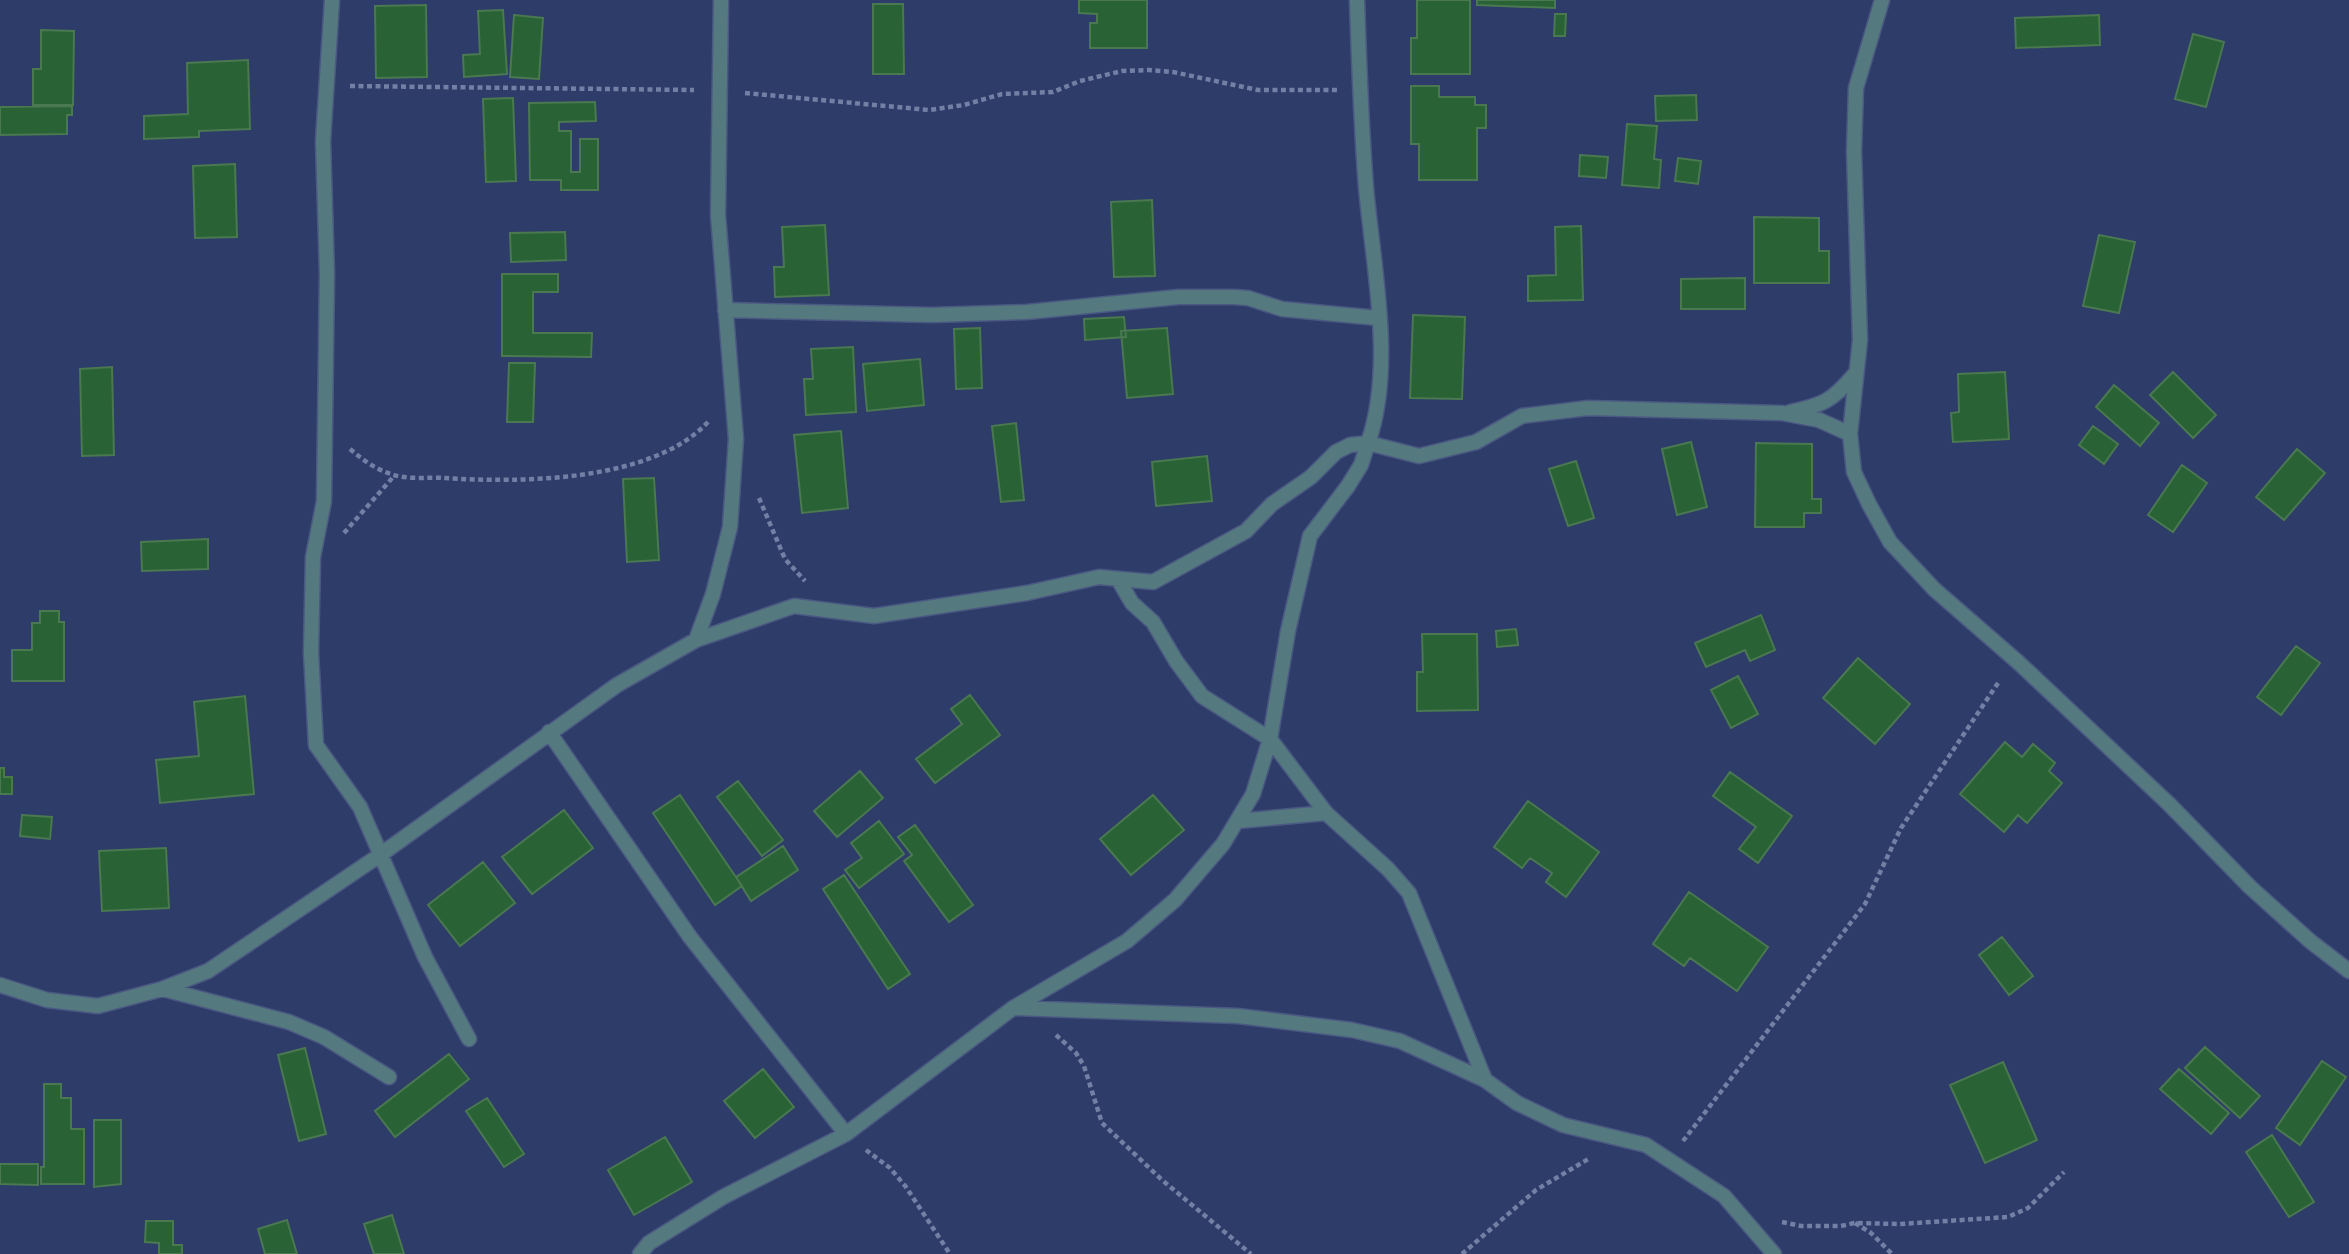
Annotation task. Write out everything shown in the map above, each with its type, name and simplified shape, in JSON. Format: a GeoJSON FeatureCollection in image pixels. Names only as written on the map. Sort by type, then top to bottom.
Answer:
{"type":"FeatureCollection","features":[{"type":"Feature","properties":{"kind":"street"},"geometry":{"type":"LineString","coordinates":[[332,0],[323,141],[327,274],[324,502],[313,557],[311,653],[316,745],[360,807],[425,957],[469,1039]]}},
{"type":"Feature","properties":{"kind":"street"},"geometry":{"type":"LineString","coordinates":[[696,640],[713,594],[730,527],[736,439],[718,215],[721,0]]}},
{"type":"Feature","properties":{"kind":"street"},"geometry":{"type":"LineString","coordinates":[[640,1254],[649,1243],[723,1197],[846,1134],[1013,1008],[1127,941],[1175,900],[1238,821],[1254,794],[1270,739],[1288,631],[1310,536],[1361,465],[1381,393],[1378,318],[1359,90],[1357,0]]}},
{"type":"Feature","properties":{"kind":"street"},"geometry":{"type":"LineString","coordinates":[[1882,0],[1856,88],[1854,151],[1860,340],[1854,375],[1850,433],[1854,472],[1890,542],[1934,589],[2019,663],[2169,804],[2250,887],[2310,941],[2349,971]]}},
{"type":"Feature","properties":{"kind":"street"},"geometry":{"type":"LineString","coordinates":[[725,310],[932,315],[1027,312],[1178,297],[1234,297],[1248,298],[1282,309],[1378,318]]}},
{"type":"Feature","properties":{"kind":"street"},"geometry":{"type":"LineString","coordinates":[[1782,413],[1816,407],[1835,398],[1854,375]]}},
{"type":"Feature","properties":{"kind":"street"},"geometry":{"type":"LineString","coordinates":[[0,985],[47,1000],[98,1006],[162,989],[208,971],[380,855],[617,685],[696,640],[786,608],[811,606],[874,616],[1027,593],[1099,577],[1119,581],[1153,582],[1246,531],[1272,505],[1311,477],[1336,452],[1350,445],[1368,443],[1419,456],[1476,442],[1522,416],[1557,410],[1782,413],[1819,420],[1850,433]]}},
{"type":"Feature","properties":{"kind":"street"},"geometry":{"type":"LineString","coordinates":[[1119,581],[1132,603],[1153,622],[1176,661],[1202,696],[1270,739],[1326,813],[1388,869],[1409,893],[1485,1080]]}},
{"type":"Feature","properties":{"kind":"street"},"geometry":{"type":"LineString","coordinates":[[550,732],[690,937],[846,1134]]}},
{"type":"Feature","properties":{"kind":"street"},"geometry":{"type":"LineString","coordinates":[[1238,821],[1326,813]]}},
{"type":"Feature","properties":{"kind":"street"},"geometry":{"type":"LineString","coordinates":[[162,989],[289,1023],[324,1038],[388,1077]]}},
{"type":"Feature","properties":{"kind":"street"},"geometry":{"type":"LineString","coordinates":[[1013,1008],[1030,1011],[1238,1016],[1340,1028],[1400,1041],[1485,1080],[1517,1103],[1563,1125],[1646,1145],[1724,1196],[1774,1254]]}},
{"type":"Feature","properties":{"kind":"path"},"geometry":{"type":"LineString","coordinates":[[326,86],[719,90],[929,110],[964,106],[1002,94],[1053,92],[1101,76],[1149,70],[1173,72],[1258,90],[1359,90]]}},
{"type":"Feature","properties":{"kind":"path"},"geometry":{"type":"LineString","coordinates":[[325,428],[370,465],[394,476],[514,480],[577,477],[664,453],[694,437],[732,395]]}},
{"type":"Feature","properties":{"kind":"path"},"geometry":{"type":"LineString","coordinates":[[313,557],[351,527],[394,476]]}},
{"type":"Feature","properties":{"kind":"path"},"geometry":{"type":"LineString","coordinates":[[755,488],[785,559],[832,610]]}},
{"type":"Feature","properties":{"kind":"path"},"geometry":{"type":"LineString","coordinates":[[1663,1157],[1685,1139],[1865,904],[1901,828],[1979,714],[1994,685],[2019,663]]}},
{"type":"Feature","properties":{"kind":"path"},"geometry":{"type":"LineString","coordinates":[[1030,1011],[1076,1052],[1102,1123],[1163,1180],[1251,1254]]}},
{"type":"Feature","properties":{"kind":"path"},"geometry":{"type":"LineString","coordinates":[[846,1134],[890,1168],[950,1254]]}},
{"type":"Feature","properties":{"kind":"path"},"geometry":{"type":"LineString","coordinates":[[1462,1254],[1536,1189],[1624,1138]]}},
{"type":"Feature","properties":{"kind":"path"},"geometry":{"type":"LineString","coordinates":[[1778,1221],[1801,1226],[1841,1226],[1854,1223],[1900,1224],[2008,1217],[2028,1208],[2064,1172]]}},
{"type":"Feature","properties":{"kind":"path"},"geometry":{"type":"LineString","coordinates":[[1854,1223],[1871,1233],[1892,1254]]}},
{"type":"Feature","properties":{"kind":"building"},"geometry":{"type":"Polygon","coordinates":[[[1079,0],[1147,0],[1147,48],[1090,48],[1090,23],[1097,23],[1097,14],[1079,13],[1079,0]]]}},
{"type":"Feature","properties":{"kind":"building"},"geometry":{"type":"Polygon","coordinates":[[[1417,0],[1470,0],[1470,74],[1411,74],[1411,38],[1417,38],[1417,0]]]}},
{"type":"Feature","properties":{"kind":"building"},"geometry":{"type":"Polygon","coordinates":[[[1477,0],[1555,0],[1555,8],[1477,5],[1477,0]]]}},
{"type":"Feature","properties":{"kind":"building"},"geometry":{"type":"Polygon","coordinates":[[[873,4],[903,4],[904,74],[873,74],[873,4]]]}},
{"type":"Feature","properties":{"kind":"building"},"geometry":{"type":"Polygon","coordinates":[[[426,5],[427,77],[376,78],[375,6],[426,5]]]}},
{"type":"Feature","properties":{"kind":"building"},"geometry":{"type":"Polygon","coordinates":[[[503,10],[507,74],[464,77],[463,55],[480,54],[478,11],[503,10]]]}},
{"type":"Feature","properties":{"kind":"building"},"geometry":{"type":"Polygon","coordinates":[[[1555,14],[1566,14],[1565,36],[1554,36],[1555,14]]]}},
{"type":"Feature","properties":{"kind":"building"},"geometry":{"type":"Polygon","coordinates":[[[514,15],[543,18],[539,79],[510,77],[514,15]]]}},
{"type":"Feature","properties":{"kind":"building"},"geometry":{"type":"Polygon","coordinates":[[[2099,15],[2100,45],[2016,48],[2015,18],[2099,15]]]}},
{"type":"Feature","properties":{"kind":"building"},"geometry":{"type":"Polygon","coordinates":[[[41,30],[74,31],[73,105],[33,105],[33,69],[41,69],[41,30]]]}},
{"type":"Feature","properties":{"kind":"building"},"geometry":{"type":"Polygon","coordinates":[[[2193,34],[2224,42],[2206,107],[2175,99],[2193,34]]]}},
{"type":"Feature","properties":{"kind":"building"},"geometry":{"type":"Polygon","coordinates":[[[248,60],[250,129],[199,131],[199,137],[144,139],[144,116],[188,114],[187,63],[248,60]]]}},
{"type":"Feature","properties":{"kind":"building"},"geometry":{"type":"Polygon","coordinates":[[[1411,86],[1439,86],[1439,97],[1475,97],[1475,105],[1486,105],[1486,128],[1477,128],[1477,180],[1419,180],[1419,144],[1411,144],[1411,86]]]}},
{"type":"Feature","properties":{"kind":"building"},"geometry":{"type":"Polygon","coordinates":[[[1696,95],[1697,120],[1656,121],[1655,96],[1696,95]]]}},
{"type":"Feature","properties":{"kind":"building"},"geometry":{"type":"Polygon","coordinates":[[[513,98],[516,181],[486,182],[483,99],[513,98]]]}},
{"type":"Feature","properties":{"kind":"building"},"geometry":{"type":"Polygon","coordinates":[[[595,102],[596,121],[559,122],[559,131],[571,131],[571,172],[580,172],[580,139],[598,139],[598,190],[561,190],[561,180],[530,180],[529,103],[595,102]]]}},
{"type":"Feature","properties":{"kind":"building"},"geometry":{"type":"Polygon","coordinates":[[[72,106],[72,115],[67,115],[67,134],[0,135],[0,107],[72,106]]]}},
{"type":"Feature","properties":{"kind":"building"},"geometry":{"type":"Polygon","coordinates":[[[1627,124],[1657,126],[1654,159],[1661,160],[1659,188],[1622,185],[1627,124]]]}},
{"type":"Feature","properties":{"kind":"building"},"geometry":{"type":"Polygon","coordinates":[[[1580,155],[1608,157],[1606,178],[1579,176],[1580,155]]]}},
{"type":"Feature","properties":{"kind":"building"},"geometry":{"type":"Polygon","coordinates":[[[1678,158],[1701,161],[1698,184],[1675,181],[1678,158]]]}},
{"type":"Feature","properties":{"kind":"building"},"geometry":{"type":"Polygon","coordinates":[[[235,164],[237,237],[195,238],[193,166],[235,164]]]}},
{"type":"Feature","properties":{"kind":"building"},"geometry":{"type":"Polygon","coordinates":[[[1152,200],[1155,276],[1114,277],[1111,202],[1152,200]]]}},
{"type":"Feature","properties":{"kind":"building"},"geometry":{"type":"Polygon","coordinates":[[[1754,217],[1819,218],[1819,251],[1829,251],[1829,283],[1754,283],[1754,217]]]}},
{"type":"Feature","properties":{"kind":"building"},"geometry":{"type":"Polygon","coordinates":[[[825,225],[829,295],[775,297],[774,267],[784,267],[782,227],[825,225]]]}},
{"type":"Feature","properties":{"kind":"building"},"geometry":{"type":"Polygon","coordinates":[[[1581,226],[1583,300],[1528,301],[1528,276],[1556,275],[1555,227],[1581,226]]]}},
{"type":"Feature","properties":{"kind":"building"},"geometry":{"type":"Polygon","coordinates":[[[565,232],[566,260],[511,262],[510,233],[565,232]]]}},
{"type":"Feature","properties":{"kind":"building"},"geometry":{"type":"Polygon","coordinates":[[[2099,235],[2135,242],[2119,313],[2083,306],[2099,235]]]}},
{"type":"Feature","properties":{"kind":"building"},"geometry":{"type":"Polygon","coordinates":[[[502,274],[558,274],[558,292],[533,292],[533,333],[592,333],[591,357],[502,356],[502,274]]]}},
{"type":"Feature","properties":{"kind":"building"},"geometry":{"type":"Polygon","coordinates":[[[1745,278],[1745,309],[1681,309],[1681,279],[1745,278]]]}},
{"type":"Feature","properties":{"kind":"building"},"geometry":{"type":"Polygon","coordinates":[[[1413,315],[1465,317],[1462,399],[1410,398],[1413,315]]]}},
{"type":"Feature","properties":{"kind":"building"},"geometry":{"type":"Polygon","coordinates":[[[1124,317],[1126,337],[1085,340],[1084,319],[1124,317]]]}},
{"type":"Feature","properties":{"kind":"building"},"geometry":{"type":"Polygon","coordinates":[[[980,328],[982,388],[956,389],[954,329],[980,328]]]}},
{"type":"Feature","properties":{"kind":"building"},"geometry":{"type":"Polygon","coordinates":[[[1167,328],[1173,394],[1127,398],[1121,331],[1167,328]]]}},
{"type":"Feature","properties":{"kind":"building"},"geometry":{"type":"Polygon","coordinates":[[[853,347],[856,412],[806,415],[804,379],[813,379],[811,349],[853,347]]]}},
{"type":"Feature","properties":{"kind":"building"},"geometry":{"type":"Polygon","coordinates":[[[920,359],[924,405],[867,411],[863,364],[920,359]]]}},
{"type":"Feature","properties":{"kind":"building"},"geometry":{"type":"Polygon","coordinates":[[[509,363],[535,363],[533,422],[507,422],[509,363]]]}},
{"type":"Feature","properties":{"kind":"building"},"geometry":{"type":"Polygon","coordinates":[[[112,367],[114,455],[82,456],[80,369],[112,367]]]}},
{"type":"Feature","properties":{"kind":"building"},"geometry":{"type":"Polygon","coordinates":[[[2005,372],[2009,439],[1953,442],[1951,413],[1959,412],[1958,374],[2005,372]]]}},
{"type":"Feature","properties":{"kind":"building"},"geometry":{"type":"Polygon","coordinates":[[[2173,372],[2216,415],[2193,438],[2150,395],[2173,372]]]}},
{"type":"Feature","properties":{"kind":"building"},"geometry":{"type":"Polygon","coordinates":[[[2114,385],[2159,423],[2140,446],[2096,407],[2114,385]]]}},
{"type":"Feature","properties":{"kind":"building"},"geometry":{"type":"Polygon","coordinates":[[[1016,423],[1024,500],[1001,502],[992,426],[1016,423]]]}},
{"type":"Feature","properties":{"kind":"building"},"geometry":{"type":"Polygon","coordinates":[[[2093,426],[2118,444],[2104,464],[2079,445],[2093,426]]]}},
{"type":"Feature","properties":{"kind":"building"},"geometry":{"type":"Polygon","coordinates":[[[841,431],[848,508],[802,513],[794,435],[841,431]]]}},
{"type":"Feature","properties":{"kind":"building"},"geometry":{"type":"Polygon","coordinates":[[[1691,442],[1707,507],[1677,515],[1662,449],[1691,442]]]}},
{"type":"Feature","properties":{"kind":"building"},"geometry":{"type":"Polygon","coordinates":[[[1756,443],[1812,444],[1812,499],[1821,499],[1821,513],[1804,513],[1804,527],[1755,527],[1756,443]]]}},
{"type":"Feature","properties":{"kind":"building"},"geometry":{"type":"Polygon","coordinates":[[[2297,449],[2325,473],[2284,520],[2256,497],[2297,449]]]}},
{"type":"Feature","properties":{"kind":"building"},"geometry":{"type":"Polygon","coordinates":[[[1207,456],[1212,501],[1156,506],[1152,462],[1207,456]]]}},
{"type":"Feature","properties":{"kind":"building"},"geometry":{"type":"Polygon","coordinates":[[[1576,461],[1594,518],[1568,526],[1549,469],[1576,461]]]}},
{"type":"Feature","properties":{"kind":"building"},"geometry":{"type":"Polygon","coordinates":[[[2182,465],[2207,483],[2173,532],[2148,515],[2182,465]]]}},
{"type":"Feature","properties":{"kind":"building"},"geometry":{"type":"Polygon","coordinates":[[[654,478],[659,560],[627,562],[623,479],[654,478]]]}},
{"type":"Feature","properties":{"kind":"building"},"geometry":{"type":"Polygon","coordinates":[[[208,539],[208,569],[142,571],[141,542],[208,539]]]}},
{"type":"Feature","properties":{"kind":"building"},"geometry":{"type":"Polygon","coordinates":[[[40,611],[59,611],[59,622],[64,622],[64,681],[12,681],[12,650],[32,650],[32,623],[40,623],[40,611]]]}},
{"type":"Feature","properties":{"kind":"building"},"geometry":{"type":"Polygon","coordinates":[[[1761,615],[1775,650],[1750,661],[1745,650],[1706,667],[1695,643],[1761,615]]]}},
{"type":"Feature","properties":{"kind":"building"},"geometry":{"type":"Polygon","coordinates":[[[1516,629],[1518,645],[1497,647],[1496,631],[1516,629]]]}},
{"type":"Feature","properties":{"kind":"building"},"geometry":{"type":"Polygon","coordinates":[[[1422,634],[1477,634],[1478,710],[1417,711],[1417,672],[1423,672],[1422,634]]]}},
{"type":"Feature","properties":{"kind":"building"},"geometry":{"type":"Polygon","coordinates":[[[2296,646],[2320,663],[2281,715],[2257,697],[2296,646]]]}},
{"type":"Feature","properties":{"kind":"building"},"geometry":{"type":"Polygon","coordinates":[[[1858,658],[1910,704],[1875,744],[1823,698],[1858,658]]]}},
{"type":"Feature","properties":{"kind":"building"},"geometry":{"type":"Polygon","coordinates":[[[1738,676],[1758,714],[1731,728],[1711,690],[1738,676]]]}},
{"type":"Feature","properties":{"kind":"building"},"geometry":{"type":"Polygon","coordinates":[[[970,695],[1000,735],[935,783],[916,759],[962,724],[951,709],[970,695]]]}},
{"type":"Feature","properties":{"kind":"building"},"geometry":{"type":"Polygon","coordinates":[[[245,696],[254,794],[160,803],[156,760],[199,756],[194,702],[245,696]]]}},
{"type":"Feature","properties":{"kind":"building"},"geometry":{"type":"Polygon","coordinates":[[[2005,742],[2022,757],[2033,744],[2055,763],[2049,771],[2062,783],[2027,823],[2018,815],[2004,832],[1960,794],[2005,742]]]}},
{"type":"Feature","properties":{"kind":"building"},"geometry":{"type":"Polygon","coordinates":[[[0,768],[4,768],[4,777],[12,777],[12,794],[0,794],[0,768]]]}},
{"type":"Feature","properties":{"kind":"building"},"geometry":{"type":"Polygon","coordinates":[[[860,771],[883,798],[837,837],[814,811],[860,771]]]}},
{"type":"Feature","properties":{"kind":"building"},"geometry":{"type":"Polygon","coordinates":[[[1730,772],[1792,816],[1758,863],[1739,849],[1756,827],[1713,796],[1730,772]]]}},
{"type":"Feature","properties":{"kind":"building"},"geometry":{"type":"Polygon","coordinates":[[[738,781],[783,840],[762,856],[717,797],[738,781]]]}},
{"type":"Feature","properties":{"kind":"building"},"geometry":{"type":"Polygon","coordinates":[[[680,795],[742,886],[715,905],[653,813],[680,795]]]}},
{"type":"Feature","properties":{"kind":"building"},"geometry":{"type":"Polygon","coordinates":[[[1153,795],[1184,830],[1131,875],[1100,839],[1153,795]]]}},
{"type":"Feature","properties":{"kind":"building"},"geometry":{"type":"Polygon","coordinates":[[[1528,801],[1599,852],[1566,897],[1546,882],[1552,873],[1530,858],[1522,868],[1494,847],[1528,801]]]}},
{"type":"Feature","properties":{"kind":"building"},"geometry":{"type":"Polygon","coordinates":[[[564,810],[593,848],[532,894],[502,857],[564,810]]]}},
{"type":"Feature","properties":{"kind":"building"},"geometry":{"type":"Polygon","coordinates":[[[22,815],[52,817],[50,839],[20,836],[22,815]]]}},
{"type":"Feature","properties":{"kind":"building"},"geometry":{"type":"Polygon","coordinates":[[[879,821],[904,854],[859,888],[845,870],[862,858],[851,843],[879,821]]]}},
{"type":"Feature","properties":{"kind":"building"},"geometry":{"type":"Polygon","coordinates":[[[915,825],[973,905],[949,922],[904,861],[912,855],[898,837],[915,825]]]}},
{"type":"Feature","properties":{"kind":"building"},"geometry":{"type":"Polygon","coordinates":[[[783,846],[798,870],[751,901],[736,877],[783,846]]]}},
{"type":"Feature","properties":{"kind":"building"},"geometry":{"type":"Polygon","coordinates":[[[166,848],[169,908],[102,911],[99,851],[166,848]]]}},
{"type":"Feature","properties":{"kind":"building"},"geometry":{"type":"Polygon","coordinates":[[[483,862],[515,903],[460,946],[428,905],[483,862]]]}},
{"type":"Feature","properties":{"kind":"building"},"geometry":{"type":"Polygon","coordinates":[[[844,875],[910,974],[888,989],[823,889],[844,875]]]}},
{"type":"Feature","properties":{"kind":"building"},"geometry":{"type":"Polygon","coordinates":[[[1689,892],[1768,947],[1737,991],[1690,958],[1684,966],[1653,944],[1689,892]]]}},
{"type":"Feature","properties":{"kind":"building"},"geometry":{"type":"Polygon","coordinates":[[[2002,937],[2033,976],[2009,995],[1979,955],[2002,937]]]}},
{"type":"Feature","properties":{"kind":"building"},"geometry":{"type":"Polygon","coordinates":[[[2205,1047],[2260,1096],[2240,1118],[2185,1068],[2205,1047]]]}},
{"type":"Feature","properties":{"kind":"building"},"geometry":{"type":"Polygon","coordinates":[[[305,1048],[326,1134],[299,1141],[278,1055],[305,1048]]]}},
{"type":"Feature","properties":{"kind":"building"},"geometry":{"type":"Polygon","coordinates":[[[449,1054],[469,1079],[395,1137],[375,1111],[449,1054]]]}},
{"type":"Feature","properties":{"kind":"building"},"geometry":{"type":"Polygon","coordinates":[[[2322,1061],[2346,1077],[2300,1145],[2276,1128],[2322,1061]]]}},
{"type":"Feature","properties":{"kind":"building"},"geometry":{"type":"Polygon","coordinates":[[[2003,1062],[2037,1140],[1985,1163],[1950,1085],[2003,1062]]]}},
{"type":"Feature","properties":{"kind":"building"},"geometry":{"type":"Polygon","coordinates":[[[763,1069],[794,1107],[755,1138],[724,1101],[763,1069]]]}},
{"type":"Feature","properties":{"kind":"building"},"geometry":{"type":"Polygon","coordinates":[[[2179,1069],[2229,1113],[2211,1134],[2160,1089],[2179,1069]]]}},
{"type":"Feature","properties":{"kind":"building"},"geometry":{"type":"Polygon","coordinates":[[[44,1084],[61,1084],[61,1098],[71,1098],[71,1129],[84,1129],[84,1184],[41,1184],[41,1167],[44,1167],[44,1084]]]}},
{"type":"Feature","properties":{"kind":"building"},"geometry":{"type":"Polygon","coordinates":[[[487,1098],[524,1154],[504,1167],[466,1111],[487,1098]]]}},
{"type":"Feature","properties":{"kind":"building"},"geometry":{"type":"Polygon","coordinates":[[[94,1120],[121,1120],[121,1184],[94,1187],[94,1120]]]}},
{"type":"Feature","properties":{"kind":"building"},"geometry":{"type":"Polygon","coordinates":[[[2272,1135],[2314,1202],[2289,1217],[2246,1152],[2272,1135]]]}},
{"type":"Feature","properties":{"kind":"building"},"geometry":{"type":"Polygon","coordinates":[[[665,1137],[692,1182],[634,1215],[608,1170],[665,1137]]]}},
{"type":"Feature","properties":{"kind":"building"},"geometry":{"type":"Polygon","coordinates":[[[0,1164],[38,1164],[38,1185],[0,1184],[0,1164]]]}},
{"type":"Feature","properties":{"kind":"building"},"geometry":{"type":"Polygon","coordinates":[[[392,1215],[404,1254],[374,1254],[364,1224],[392,1215]]]}},
{"type":"Feature","properties":{"kind":"building"},"geometry":{"type":"Polygon","coordinates":[[[287,1220],[297,1254],[265,1254],[258,1229],[287,1220]]]}},
{"type":"Feature","properties":{"kind":"building"},"geometry":{"type":"Polygon","coordinates":[[[146,1221],[173,1221],[173,1245],[182,1245],[182,1254],[159,1254],[159,1243],[145,1242],[146,1221]]]}}]}
